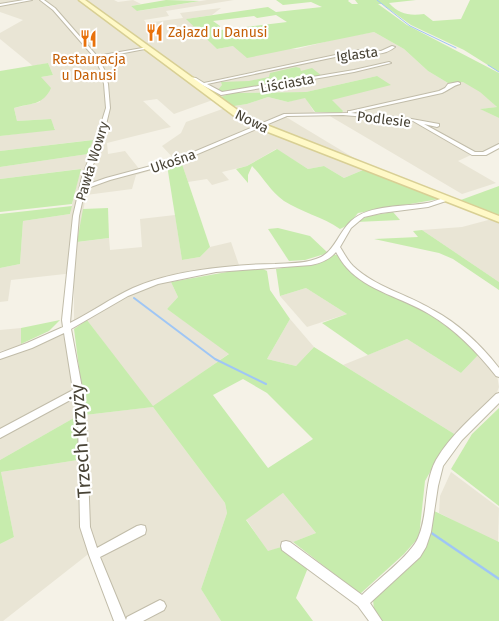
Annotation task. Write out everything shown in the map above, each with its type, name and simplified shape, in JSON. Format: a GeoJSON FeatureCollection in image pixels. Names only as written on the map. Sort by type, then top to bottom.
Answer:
{"type":"FeatureCollection","features":[{"type":"Feature","properties":{"kind":"street"},"geometry":{"type":"LineString","coordinates":[[0,5],[30,0]]}},
{"type":"Feature","properties":{"kind":"street","name":"Pawła Wowry"},"geometry":{"type":"LineString","coordinates":[[42,0],[54,10],[96,57],[106,84],[108,108],[82,188],[76,216],[70,263],[66,320],[68,327]]}},
{"type":"Feature","properties":{"kind":"street","name":"Nowa"},"geometry":{"type":"LineString","coordinates":[[82,0],[232,111],[261,126],[499,219]]}},
{"type":"Feature","properties":{"kind":"street","name":"Iglasta"},"geometry":{"type":"LineString","coordinates":[[203,84],[355,52],[363,51],[373,54],[390,50],[393,47]]}},
{"type":"Feature","properties":{"kind":"street"},"geometry":{"type":"LineString","coordinates":[[96,57],[148,48]]}},
{"type":"Feature","properties":{"kind":"street","name":"Liściasta"},"geometry":{"type":"LineString","coordinates":[[188,78],[194,79],[220,94],[224,94],[354,71],[389,62]]}},
{"type":"Feature","properties":{"kind":"street"},"geometry":{"type":"LineString","coordinates":[[343,114],[440,92],[447,89],[450,85],[458,83]]}},
{"type":"Feature","properties":{"kind":"street","name":"Podlesie"},"geometry":{"type":"LineString","coordinates":[[261,126],[292,114],[343,114],[414,120],[470,153],[484,154],[499,146]]}},
{"type":"Feature","properties":{"kind":"street"},"geometry":{"type":"LineString","coordinates":[[414,120],[437,125]]}},
{"type":"Feature","properties":{"kind":"street","name":"Ukośna"},"geometry":{"type":"LineString","coordinates":[[82,188],[179,160],[261,126]]}},
{"type":"Feature","properties":{"kind":"street"},"geometry":{"type":"LineString","coordinates":[[0,356],[23,349],[68,327],[115,299],[158,282],[223,269],[293,265],[319,260],[333,254],[345,230],[363,216],[447,199]]}},
{"type":"Feature","properties":{"kind":"street"},"geometry":{"type":"LineString","coordinates":[[337,248],[350,267],[368,281],[422,306],[449,324],[474,344],[499,374]]}},
{"type":"Feature","properties":{"kind":"street","name":"Trzech Krzyży"},"geometry":{"type":"LineString","coordinates":[[68,327],[83,432],[84,518],[87,536],[120,621]]}},
{"type":"Feature","properties":{"kind":"street"},"geometry":{"type":"LineString","coordinates":[[0,434],[78,391]]}},
{"type":"Feature","properties":{"kind":"street"},"geometry":{"type":"LineString","coordinates":[[362,602],[416,553],[423,544],[430,494],[440,463],[466,429],[499,397]]}},
{"type":"Feature","properties":{"kind":"street"},"geometry":{"type":"LineString","coordinates":[[94,555],[141,530]]}},
{"type":"Feature","properties":{"kind":"street"},"geometry":{"type":"LineString","coordinates":[[286,546],[362,602],[376,621]]}},
{"type":"Feature","properties":{"kind":"street"},"geometry":{"type":"LineString","coordinates":[[131,621],[160,606]]}},
{"type":"Feature","properties":{"kind":"shaded area"},"geometry":{"type":"Polygon","coordinates":[[[0,0],[114,0],[118,2],[133,0],[141,4],[131,6],[138,11],[207,0],[234,0],[166,11],[169,16],[144,20],[146,23],[183,18],[180,13],[221,8],[212,15],[187,19],[217,49],[233,46],[297,49],[374,32],[404,49],[428,71],[448,83],[463,81],[480,91],[497,107],[481,109],[499,118],[499,144],[482,154],[471,155],[458,161],[496,183],[462,194],[328,115],[340,115],[343,112],[331,100],[377,76],[306,92],[232,93],[174,114],[157,99],[143,101],[171,127],[107,143],[108,154],[125,151],[140,170],[175,160],[162,146],[181,133],[186,122],[228,107],[247,104],[268,97],[288,102],[305,97],[316,115],[286,117],[359,161],[372,166],[344,178],[324,166],[308,169],[276,149],[247,166],[222,172],[229,180],[212,185],[207,179],[188,182],[181,161],[136,175],[132,189],[86,195],[78,242],[109,238],[110,250],[142,247],[140,219],[175,215],[182,260],[200,257],[210,247],[231,242],[239,265],[171,282],[178,297],[167,309],[230,353],[153,407],[225,503],[227,513],[201,589],[221,621],[124,621],[96,548],[3,621],[0,621],[0,544],[14,537],[1,472],[78,460],[85,415],[152,407],[87,320],[74,329],[74,273],[11,280],[8,301],[0,302],[0,268],[20,264],[23,221],[70,214],[80,169],[0,179],[0,167],[88,154],[92,140],[0,151],[0,136],[55,129],[50,119],[17,121],[14,108],[40,102],[41,77],[53,75],[48,63],[33,66],[0,39],[0,33],[23,20],[0,12],[0,0]]]}},
{"type":"Feature","properties":{"kind":"shaded area"},"geometry":{"type":"Polygon","coordinates":[[[492,219],[499,222],[499,282],[422,230],[462,227],[492,219]]]}},
{"type":"Feature","properties":{"kind":"shaded area"},"geometry":{"type":"Polygon","coordinates":[[[306,288],[347,314],[307,327],[280,296],[306,288]]]}},
{"type":"Feature","properties":{"kind":"shaded area"},"geometry":{"type":"Polygon","coordinates":[[[290,319],[314,347],[296,366],[267,359],[290,319]]]}},
{"type":"Feature","properties":{"kind":"shaded area"},"geometry":{"type":"Polygon","coordinates":[[[21,328],[21,347],[0,351],[0,330],[21,328]]]}},
{"type":"Feature","properties":{"kind":"shaded area"},"geometry":{"type":"Polygon","coordinates":[[[62,332],[68,350],[79,415],[0,460],[0,358],[62,332]]]}},
{"type":"Feature","properties":{"kind":"shaded area"},"geometry":{"type":"Polygon","coordinates":[[[407,339],[461,373],[480,353],[497,375],[499,387],[496,395],[456,435],[343,365],[407,339]]]}},
{"type":"Feature","properties":{"kind":"shaded area"},"geometry":{"type":"Polygon","coordinates":[[[451,472],[499,508],[498,543],[439,513],[440,496],[451,472]]]}},
{"type":"Feature","properties":{"kind":"shaded area"},"geometry":{"type":"Polygon","coordinates":[[[283,493],[316,533],[268,552],[246,519],[283,493]]]}},
{"type":"Feature","properties":{"kind":"green space"},"geometry":{"type":"Polygon","coordinates":[[[166,0],[200,1],[137,11],[131,6],[166,0]]]}},
{"type":"Feature","properties":{"kind":"green space"},"geometry":{"type":"Polygon","coordinates":[[[276,0],[349,0],[352,4],[358,4],[355,0],[416,0],[389,3],[401,12],[414,15],[424,14],[433,21],[461,19],[470,0],[499,0],[499,72],[464,50],[411,25],[382,4],[378,4],[407,25],[499,73],[499,118],[480,109],[497,107],[480,92],[463,82],[448,83],[428,71],[404,49],[374,32],[247,58],[233,46],[217,49],[186,19],[268,7],[276,12],[322,7],[311,2],[283,5],[276,0]],[[276,15],[213,21],[220,26],[220,30],[287,22],[276,15]]]}},
{"type":"Feature","properties":{"kind":"green space"},"geometry":{"type":"Polygon","coordinates":[[[48,63],[53,75],[41,77],[51,88],[48,94],[36,103],[14,108],[17,121],[51,119],[55,130],[0,136],[0,71],[48,63]]]}},
{"type":"Feature","properties":{"kind":"green space"},"geometry":{"type":"Polygon","coordinates":[[[296,67],[300,68],[301,71],[312,68],[322,76],[221,93],[217,91],[222,85],[221,82],[249,81],[269,77],[270,73],[296,67]]]}},
{"type":"Feature","properties":{"kind":"green space"},"geometry":{"type":"Polygon","coordinates":[[[377,76],[391,85],[332,100],[343,111],[342,113],[315,112],[305,98],[288,102],[268,97],[247,104],[228,107],[218,98],[232,93],[306,92],[377,76]]]}},
{"type":"Feature","properties":{"kind":"green space"},"geometry":{"type":"Polygon","coordinates":[[[93,140],[88,154],[0,167],[0,151],[93,140]]]}},
{"type":"Feature","properties":{"kind":"green space"},"geometry":{"type":"Polygon","coordinates":[[[277,149],[308,169],[324,166],[344,178],[363,170],[439,199],[358,213],[348,225],[340,229],[284,201],[274,193],[252,166],[248,175],[248,183],[236,169],[247,166],[277,149]]]}},
{"type":"Feature","properties":{"kind":"green space"},"geometry":{"type":"Polygon","coordinates":[[[181,161],[210,247],[200,257],[182,260],[167,165],[181,161]]]}},
{"type":"Feature","properties":{"kind":"green space"},"geometry":{"type":"Polygon","coordinates":[[[81,169],[72,204],[0,212],[0,179],[81,169]]]}},
{"type":"Feature","properties":{"kind":"green space"},"geometry":{"type":"Polygon","coordinates":[[[499,186],[499,216],[458,201],[499,186]]]}},
{"type":"Feature","properties":{"kind":"green space"},"geometry":{"type":"Polygon","coordinates":[[[72,206],[70,214],[23,221],[20,264],[0,268],[0,214],[72,206]]]}},
{"type":"Feature","properties":{"kind":"green space"},"geometry":{"type":"Polygon","coordinates":[[[108,208],[109,238],[77,242],[83,209],[108,208]]]}},
{"type":"Feature","properties":{"kind":"green space"},"geometry":{"type":"Polygon","coordinates":[[[393,212],[400,220],[356,222],[369,216],[393,212]]]}},
{"type":"Feature","properties":{"kind":"green space"},"geometry":{"type":"Polygon","coordinates":[[[278,228],[310,236],[328,253],[305,260],[289,261],[268,229],[278,228]]]}},
{"type":"Feature","properties":{"kind":"green space"},"geometry":{"type":"Polygon","coordinates":[[[422,230],[499,282],[499,290],[453,259],[439,253],[374,239],[418,237],[413,231],[422,230]]]}},
{"type":"Feature","properties":{"kind":"green space"},"geometry":{"type":"Polygon","coordinates":[[[333,255],[338,255],[348,268],[422,309],[471,344],[480,353],[461,373],[407,339],[368,355],[322,323],[347,314],[306,288],[280,296],[276,269],[320,262],[333,255]]]}},
{"type":"Feature","properties":{"kind":"green space"},"geometry":{"type":"Polygon","coordinates":[[[263,269],[267,271],[270,290],[290,319],[267,359],[296,366],[314,347],[456,435],[442,451],[425,481],[419,537],[404,554],[360,594],[293,542],[316,533],[283,493],[246,520],[268,551],[281,547],[309,565],[296,598],[313,621],[221,621],[201,589],[227,513],[225,503],[153,407],[85,415],[74,329],[87,320],[153,406],[229,354],[167,309],[178,297],[171,282],[238,270],[263,269]],[[243,379],[213,395],[268,468],[313,439],[267,393],[243,379]]]}},
{"type":"Feature","properties":{"kind":"green space"},"geometry":{"type":"Polygon","coordinates":[[[60,320],[49,331],[21,344],[21,328],[60,320]]]}},
{"type":"Feature","properties":{"kind":"green space"},"geometry":{"type":"Polygon","coordinates":[[[499,408],[499,506],[451,469],[472,434],[499,408]]]}},
{"type":"Feature","properties":{"kind":"green space"},"geometry":{"type":"Polygon","coordinates":[[[79,415],[78,460],[1,472],[14,537],[0,544],[0,460],[79,415]]]}},
{"type":"Feature","properties":{"kind":"green space"},"geometry":{"type":"Polygon","coordinates":[[[430,509],[499,542],[499,621],[381,621],[374,611],[373,599],[424,550],[430,509]]]}},
{"type":"Feature","properties":{"kind":"waterway"},"geometry":{"type":"LineString","coordinates":[[377,0],[410,26],[456,48]]}},
{"type":"Feature","properties":{"kind":"waterway"},"geometry":{"type":"LineString","coordinates":[[488,65],[499,72]]}},
{"type":"Feature","properties":{"kind":"waterway"},"geometry":{"type":"LineString","coordinates":[[134,298],[215,359],[266,384]]}},
{"type":"Feature","properties":{"kind":"waterway"},"geometry":{"type":"LineString","coordinates":[[430,532],[499,579]]}},
{"type":"Feature","properties":{"kind":"place","name":"Zajazd u Danusi"},"geometry":{"type":"Point","coordinates":[154,32]}},
{"type":"Feature","properties":{"kind":"place","name":"Restauracja u Danusi"},"geometry":{"type":"Point","coordinates":[89,39]}}]}
